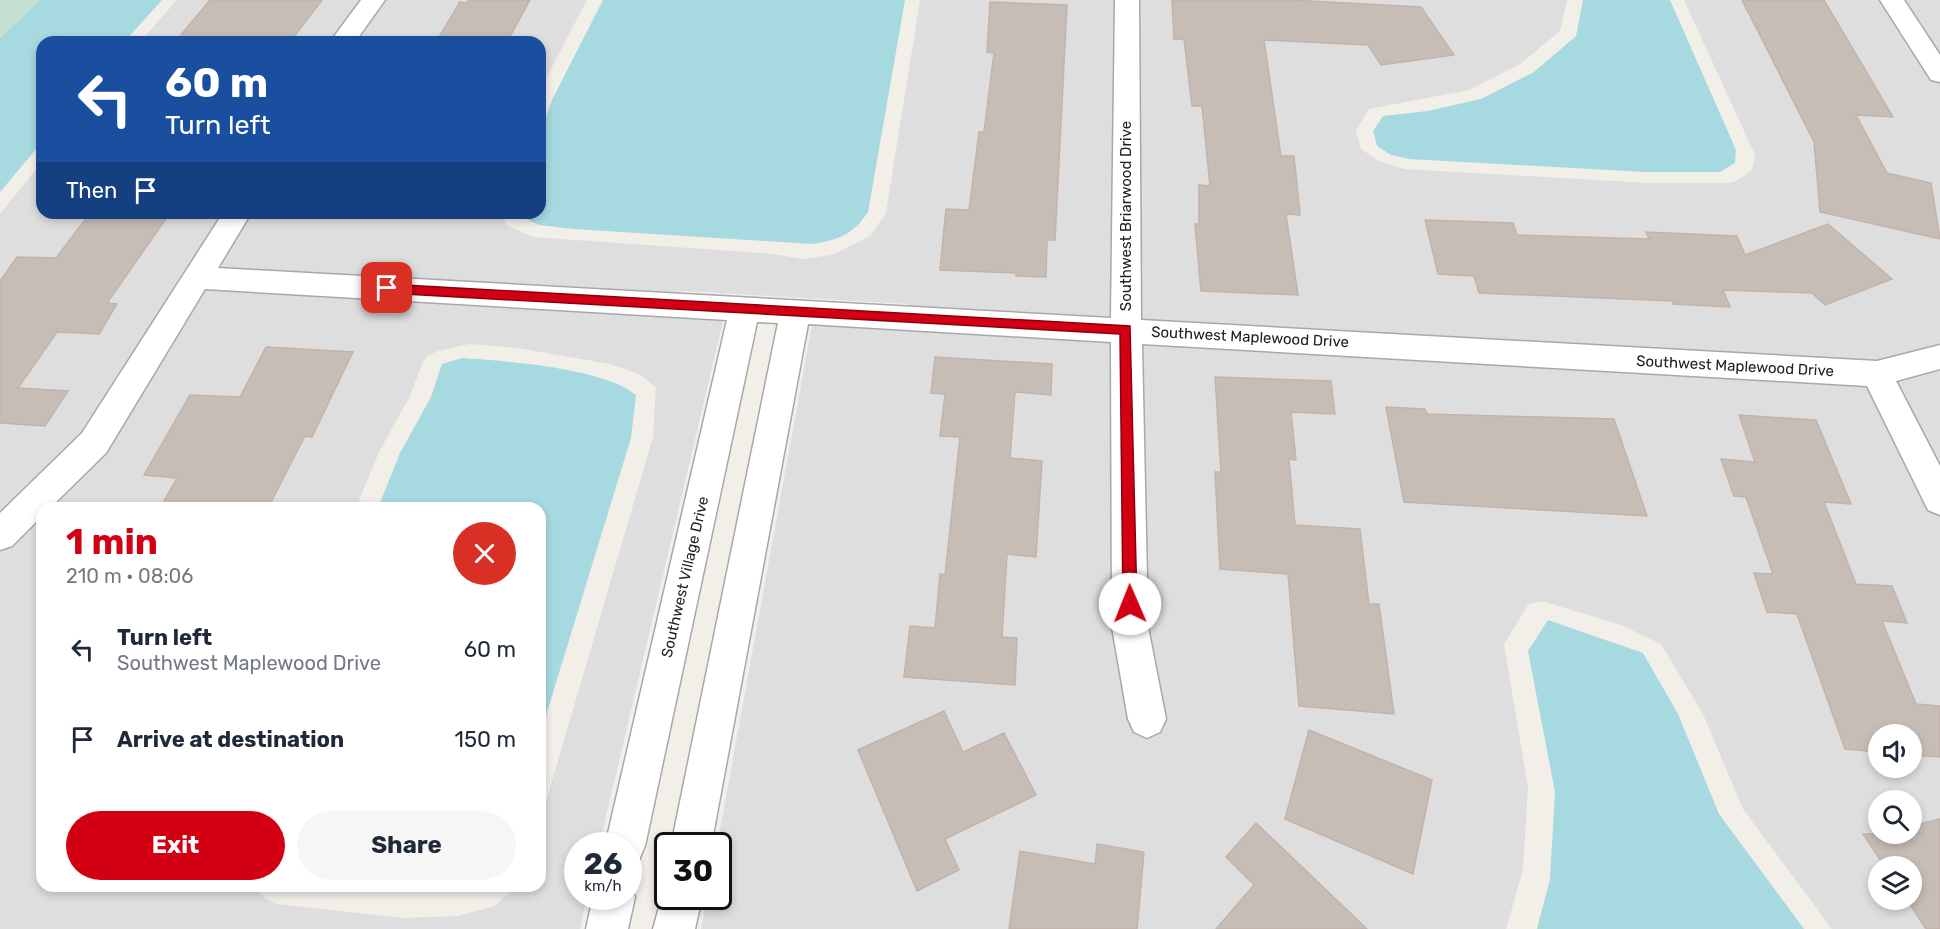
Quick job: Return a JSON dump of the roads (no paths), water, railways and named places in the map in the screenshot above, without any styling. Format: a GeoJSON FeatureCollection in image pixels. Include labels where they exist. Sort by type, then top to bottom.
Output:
{"type":"FeatureCollection","features":[{"type":"Feature","properties":{"kind":"street"},"geometry":{"type":"LineString","coordinates":[[346,36],[373,0]]}},
{"type":"Feature","properties":{"kind":"street","name":"Southwest Briarwood Drive"},"geometry":{"type":"LineString","coordinates":[[1127,0],[1126,329],[1130,627],[1147,719]]}},
{"type":"Feature","properties":{"kind":"street"},"geometry":{"type":"LineString","coordinates":[[1892,0],[1940,74]]}},
{"type":"Feature","properties":{"kind":"street"},"geometry":{"type":"LineString","coordinates":[[0,535],[94,443],[233,219]]}},
{"type":"Feature","properties":{"kind":"street","name":"Southwest Maplewood Drive"},"geometry":{"type":"LineString","coordinates":[[198,278],[795,310],[1877,374],[1940,357]]}},
{"type":"Feature","properties":{"kind":"street","name":"Southwest Village Drive"},"geometry":{"type":"LineString","coordinates":[[629,832],[745,308]]}},
{"type":"Feature","properties":{"kind":"street"},"geometry":{"type":"LineString","coordinates":[[694,832],[795,310]]}},
{"type":"Feature","properties":{"kind":"street"},"geometry":{"type":"LineString","coordinates":[[1877,374],[1940,500]]}},
{"type":"Feature","properties":{"kind":"street"},"geometry":{"type":"LineString","coordinates":[[607,929],[611,910]]}},
{"type":"Feature","properties":{"kind":"street"},"geometry":{"type":"LineString","coordinates":[[674,929],[678,910]]}},
{"type":"Feature","properties":{"kind":"water"},"geometry":{"type":"Polygon","coordinates":[[[40,0],[162,0],[129,36],[36,36],[36,149],[0,192],[0,38],[40,0]]]}},
{"type":"Feature","properties":{"kind":"water"},"geometry":{"type":"Polygon","coordinates":[[[603,0],[905,0],[868,212],[851,231],[830,241],[812,244],[574,229],[539,225],[526,219],[546,219],[546,117],[552,100],[603,0]]]}},
{"type":"Feature","properties":{"kind":"water"},"geometry":{"type":"Polygon","coordinates":[[[1583,0],[1670,0],[1736,150],[1735,163],[1720,172],[1645,172],[1409,159],[1391,155],[1377,146],[1373,131],[1383,116],[1428,111],[1481,99],[1534,72],[1576,36],[1583,0]]]}},
{"type":"Feature","properties":{"kind":"water"},"geometry":{"type":"Polygon","coordinates":[[[462,358],[554,367],[602,378],[636,395],[631,438],[546,715],[546,502],[380,502],[400,453],[431,397],[442,364],[462,358]]]}},
{"type":"Feature","properties":{"kind":"water"},"geometry":{"type":"Polygon","coordinates":[[[1548,620],[1643,653],[1678,714],[1719,814],[1804,929],[1537,929],[1550,879],[1555,792],[1528,651],[1548,620]]]}}]}
